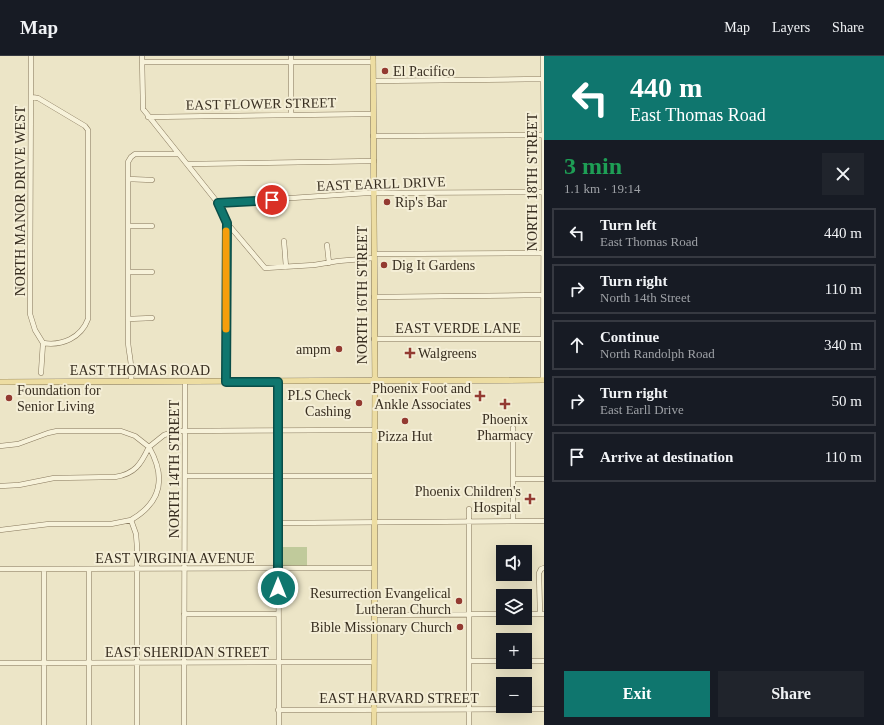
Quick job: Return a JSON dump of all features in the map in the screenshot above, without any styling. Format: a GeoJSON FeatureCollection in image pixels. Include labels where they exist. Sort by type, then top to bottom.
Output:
{"type":"FeatureCollection","features":[{"type":"Feature","properties":{"kind":"main road","name":"NORTH 16TH STREET"},"geometry":{"type":"LineString","coordinates":[[373,59],[375,382],[374,725]]}},
{"type":"Feature","properties":{"kind":"main road","name":"EAST THOMAS ROAD"},"geometry":{"type":"LineString","coordinates":[[0,382],[375,382],[543,380]]}},
{"type":"Feature","properties":{"kind":"street","name":"NORTH MANOR DRIVE WEST"},"geometry":{"type":"LineString","coordinates":[[31,56],[30,314],[35,330],[43,343]]}},
{"type":"Feature","properties":{"kind":"street"},"geometry":{"type":"LineString","coordinates":[[142,56],[142,107],[148,117],[188,164],[218,203],[227,223],[265,268],[329,263],[374,256],[543,253]]}},
{"type":"Feature","properties":{"kind":"street"},"geometry":{"type":"LineString","coordinates":[[291,56],[291,115]]}},
{"type":"Feature","properties":{"kind":"street","name":"NORTH 18TH STREET"},"geometry":{"type":"LineString","coordinates":[[543,56],[543,380]]}},
{"type":"Feature","properties":{"kind":"street"},"geometry":{"type":"LineString","coordinates":[[142,62],[291,62],[373,59]]}},
{"type":"Feature","properties":{"kind":"street"},"geometry":{"type":"LineString","coordinates":[[373,81],[543,79]]}},
{"type":"Feature","properties":{"kind":"street"},"geometry":{"type":"LineString","coordinates":[[31,97],[38,98],[85,126],[88,130],[88,319],[86,324],[74,338],[63,343],[43,343],[41,373]]}},
{"type":"Feature","properties":{"kind":"street","name":"EAST FLOWER STREET"},"geometry":{"type":"LineString","coordinates":[[148,117],[373,114]]}},
{"type":"Feature","properties":{"kind":"street"},"geometry":{"type":"LineString","coordinates":[[373,136],[544,135]]}},
{"type":"Feature","properties":{"kind":"street"},"geometry":{"type":"LineString","coordinates":[[165,154],[169,149],[169,142]]}},
{"type":"Feature","properties":{"kind":"street"},"geometry":{"type":"LineString","coordinates":[[132,382],[128,318],[129,159],[135,154],[179,154]]}},
{"type":"Feature","properties":{"kind":"street"},"geometry":{"type":"LineString","coordinates":[[188,164],[374,161]]}},
{"type":"Feature","properties":{"kind":"street"},"geometry":{"type":"LineString","coordinates":[[128,179],[152,180]]}},
{"type":"Feature","properties":{"kind":"street","name":"EAST EARLL DRIVE"},"geometry":{"type":"LineString","coordinates":[[218,203],[374,193],[544,192]]}},
{"type":"Feature","properties":{"kind":"street"},"geometry":{"type":"LineString","coordinates":[[226,382],[227,223]]}},
{"type":"Feature","properties":{"kind":"street"},"geometry":{"type":"LineString","coordinates":[[128,226],[152,226]]}},
{"type":"Feature","properties":{"kind":"street"},"geometry":{"type":"LineString","coordinates":[[284,241],[286,267]]}},
{"type":"Feature","properties":{"kind":"street"},"geometry":{"type":"LineString","coordinates":[[327,245],[329,263]]}},
{"type":"Feature","properties":{"kind":"street"},"geometry":{"type":"LineString","coordinates":[[128,272],[152,272]]}},
{"type":"Feature","properties":{"kind":"street"},"geometry":{"type":"LineString","coordinates":[[374,297],[542,295]]}},
{"type":"Feature","properties":{"kind":"street"},"geometry":{"type":"LineString","coordinates":[[128,318],[152,318]]}},
{"type":"Feature","properties":{"kind":"street","name":"EAST VERDE LANE"},"geometry":{"type":"LineString","coordinates":[[374,339],[542,339]]}},
{"type":"Feature","properties":{"kind":"street","name":"NORTH 14TH STREET"},"geometry":{"type":"LineString","coordinates":[[184,725],[185,381]]}},
{"type":"Feature","properties":{"kind":"street"},"geometry":{"type":"LineString","coordinates":[[278,382],[278,725]]}},
{"type":"Feature","properties":{"kind":"street"},"geometry":{"type":"LineString","coordinates":[[513,428],[513,521]]}},
{"type":"Feature","properties":{"kind":"street"},"geometry":{"type":"LineString","coordinates":[[0,486],[19,485],[54,478],[108,478],[124,476],[133,471],[139,465],[149,447],[157,439],[170,432],[185,430],[374,430]]}},
{"type":"Feature","properties":{"kind":"street"},"geometry":{"type":"LineString","coordinates":[[0,446],[18,444],[52,432],[125,432],[135,436],[149,447],[156,460],[160,480],[158,490],[147,509],[131,520],[111,524],[49,524],[0,530]]}},
{"type":"Feature","properties":{"kind":"street"},"geometry":{"type":"LineString","coordinates":[[185,476],[374,476]]}},
{"type":"Feature","properties":{"kind":"street"},"geometry":{"type":"LineString","coordinates":[[513,479],[544,478]]}},
{"type":"Feature","properties":{"kind":"street"},"geometry":{"type":"LineString","coordinates":[[469,509],[469,725]]}},
{"type":"Feature","properties":{"kind":"street"},"geometry":{"type":"LineString","coordinates":[[131,520],[137,540],[137,725]]}},
{"type":"Feature","properties":{"kind":"street"},"geometry":{"type":"LineString","coordinates":[[278,523],[544,521]]}},
{"type":"Feature","properties":{"kind":"street","name":"EAST VIRGINIA AVENUE"},"geometry":{"type":"LineString","coordinates":[[0,569],[137,570],[374,568]]}},
{"type":"Feature","properties":{"kind":"street"},"geometry":{"type":"LineString","coordinates":[[542,568],[539,573],[542,614]]}},
{"type":"Feature","properties":{"kind":"street"},"geometry":{"type":"LineString","coordinates":[[44,570],[44,725]]}},
{"type":"Feature","properties":{"kind":"street"},"geometry":{"type":"LineString","coordinates":[[89,725],[90,570]]}},
{"type":"Feature","properties":{"kind":"street"},"geometry":{"type":"LineString","coordinates":[[184,614],[278,614]]}},
{"type":"Feature","properties":{"kind":"street"},"geometry":{"type":"LineString","coordinates":[[374,615],[496,614]]}},
{"type":"Feature","properties":{"kind":"street"},"geometry":{"type":"LineString","coordinates":[[469,661],[496,661]]}},
{"type":"Feature","properties":{"kind":"street"},"geometry":{"type":"LineString","coordinates":[[532,661],[544,662]]}},
{"type":"Feature","properties":{"kind":"street","name":"EAST SHERIDAN STREET"},"geometry":{"type":"LineString","coordinates":[[0,663],[374,662]]}},
{"type":"Feature","properties":{"kind":"street","name":"EAST HARVARD STREET"},"geometry":{"type":"LineString","coordinates":[[278,710],[544,709]]}},
{"type":"Feature","properties":{"kind":"green space"},"geometry":{"type":"Polygon","coordinates":[[[280,547],[307,547],[307,566],[282,566],[280,547]]]}},
{"type":"Feature","properties":{"kind":"slow traffic"},"geometry":{"type":"LineString","coordinates":[[226,231],[226,329]]}},
{"type":"Feature","properties":{"kind":"place","name":"El Pacifico"},"geometry":{"type":"Point","coordinates":[385,71]}},
{"type":"Feature","properties":{"kind":"place","name":"Rip's Bar"},"geometry":{"type":"Point","coordinates":[387,202]}},
{"type":"Feature","properties":{"kind":"place","name":"Dig It Gardens"},"geometry":{"type":"Point","coordinates":[384,265]}},
{"type":"Feature","properties":{"kind":"place","name":"ampm"},"geometry":{"type":"Point","coordinates":[339,349]}},
{"type":"Feature","properties":{"kind":"place","name":"Walgreens"},"geometry":{"type":"Point","coordinates":[410,353]}},
{"type":"Feature","properties":{"kind":"place","name":"Phoenix Foot and Ankle Associates"},"geometry":{"type":"Point","coordinates":[480,396]}},
{"type":"Feature","properties":{"kind":"place","name":"Foundation for Senior Living"},"geometry":{"type":"Point","coordinates":[9,398]}},
{"type":"Feature","properties":{"kind":"place","name":"PLS Check Cashing"},"geometry":{"type":"Point","coordinates":[359,403]}},
{"type":"Feature","properties":{"kind":"place","name":"Phoenix Pharmacy"},"geometry":{"type":"Point","coordinates":[505,404]}},
{"type":"Feature","properties":{"kind":"place","name":"Pizza Hut"},"geometry":{"type":"Point","coordinates":[405,421]}},
{"type":"Feature","properties":{"kind":"place","name":"Phoenix Children's Hospital"},"geometry":{"type":"Point","coordinates":[530,499]}},
{"type":"Feature","properties":{"kind":"place","name":"Resurrection Evangelical Lutheran Church"},"geometry":{"type":"Point","coordinates":[459,601]}},
{"type":"Feature","properties":{"kind":"place","name":"Bible Missionary Church"},"geometry":{"type":"Point","coordinates":[460,627]}},
{"type":"Feature","properties":{"kind":"route"},"geometry":{"type":"LineString","coordinates":[[272,200],[218,203],[227,223],[226,382],[278,382],[278,588]]}}]}
